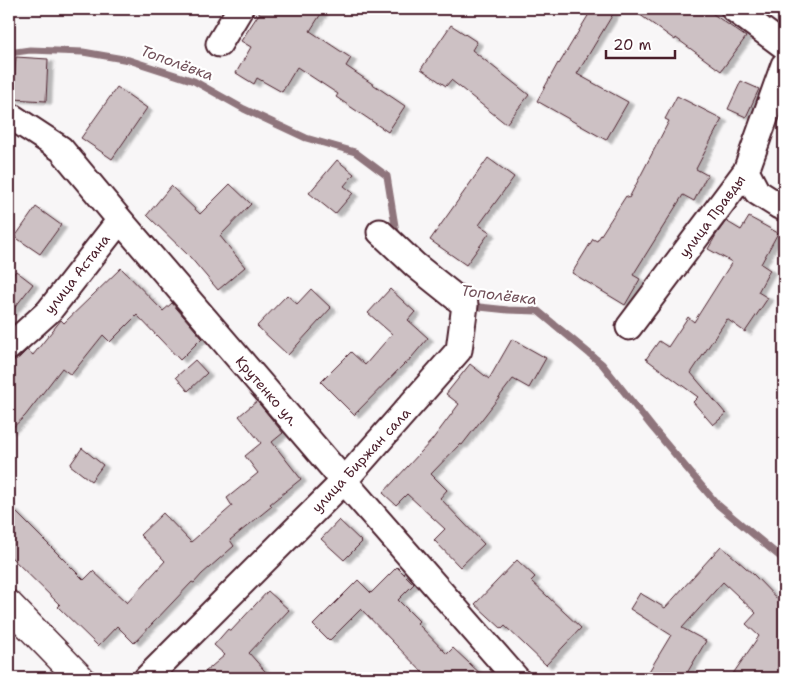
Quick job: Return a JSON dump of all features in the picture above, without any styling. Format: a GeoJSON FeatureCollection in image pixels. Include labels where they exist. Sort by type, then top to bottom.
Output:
{"type":"FeatureCollection","features":[{"type":"Feature","properties":{"kind":"street"},"geometry":{"type":"LineString","coordinates":[[219,44],[240,9]]}},
{"type":"Feature","properties":{"kind":"street"},"geometry":{"type":"LineString","coordinates":[[734,9],[784,46]]}},
{"type":"Feature","properties":{"kind":"street","name":"улица Правды"},"geometry":{"type":"LineString","coordinates":[[629,327],[746,171],[784,66]]}},
{"type":"Feature","properties":{"kind":"street","name":"Крутенко ул."},"geometry":{"type":"LineString","coordinates":[[9,115],[61,149],[344,481],[516,678]]}},
{"type":"Feature","properties":{"kind":"street"},"geometry":{"type":"LineString","coordinates":[[746,171],[757,192],[784,208]]}},
{"type":"Feature","properties":{"kind":"street","name":"улица Астана"},"geometry":{"type":"LineString","coordinates":[[9,347],[49,312],[120,220]]}},
{"type":"Feature","properties":{"kind":"street","name":"улица Биржан сала"},"geometry":{"type":"LineString","coordinates":[[147,678],[344,481],[459,350],[465,305],[415,265],[380,232]]}},
{"type":"Feature","properties":{"kind":"street"},"geometry":{"type":"LineString","coordinates":[[9,605],[80,678]]}},
{"type":"Feature","properties":{"kind":"building"},"geometry":{"type":"Polygon","coordinates":[[[262,9],[324,9],[310,31],[351,58],[346,66],[405,106],[388,132],[336,97],[338,94],[297,67],[282,92],[257,78],[254,84],[236,73],[251,47],[241,41],[262,9]]]}},
{"type":"Feature","properties":{"kind":"building"},"geometry":{"type":"Polygon","coordinates":[[[592,9],[616,9],[577,74],[628,102],[606,140],[537,101],[592,9]]]}},
{"type":"Feature","properties":{"kind":"building"},"geometry":{"type":"Polygon","coordinates":[[[632,9],[706,9],[746,37],[721,71],[632,9]]]}},
{"type":"Feature","properties":{"kind":"building"},"geometry":{"type":"Polygon","coordinates":[[[451,25],[477,42],[472,50],[529,95],[506,124],[451,80],[446,86],[421,69],[451,25]]]}},
{"type":"Feature","properties":{"kind":"building"},"geometry":{"type":"Polygon","coordinates":[[[16,57],[48,59],[46,101],[13,99],[16,57]]]}},
{"type":"Feature","properties":{"kind":"building"},"geometry":{"type":"Polygon","coordinates":[[[741,81],[759,89],[746,117],[728,109],[741,81]]]}},
{"type":"Feature","properties":{"kind":"building"},"geometry":{"type":"Polygon","coordinates":[[[117,87],[147,108],[112,159],[81,138],[117,87]]]}},
{"type":"Feature","properties":{"kind":"building"},"geometry":{"type":"Polygon","coordinates":[[[677,96],[722,119],[696,169],[707,175],[694,201],[683,195],[633,275],[640,279],[625,305],[572,273],[593,239],[597,241],[626,196],[629,198],[669,121],[665,119],[677,96]]]}},
{"type":"Feature","properties":{"kind":"building"},"geometry":{"type":"Polygon","coordinates":[[[488,158],[514,177],[479,225],[490,232],[466,265],[430,240],[488,158]]]}},
{"type":"Feature","properties":{"kind":"building"},"geometry":{"type":"Polygon","coordinates":[[[337,160],[354,174],[344,186],[353,193],[335,214],[309,193],[337,160]]]}},
{"type":"Feature","properties":{"kind":"building"},"geometry":{"type":"Polygon","coordinates":[[[230,184],[251,204],[220,236],[245,267],[218,290],[190,257],[147,215],[171,186],[200,214],[230,184]]]}},
{"type":"Feature","properties":{"kind":"building"},"geometry":{"type":"Polygon","coordinates":[[[36,207],[61,225],[40,254],[15,237],[36,207]]]}},
{"type":"Feature","properties":{"kind":"building"},"geometry":{"type":"Polygon","coordinates":[[[749,217],[778,233],[761,264],[770,270],[758,292],[768,298],[745,332],[727,319],[691,373],[726,414],[713,425],[693,402],[698,397],[646,359],[659,341],[668,347],[688,317],[694,322],[732,262],[708,249],[726,221],[741,230],[749,217]]]}},
{"type":"Feature","properties":{"kind":"building"},"geometry":{"type":"Polygon","coordinates":[[[121,268],[163,311],[172,303],[202,338],[180,360],[137,315],[110,342],[103,335],[71,375],[62,368],[25,416],[9,431],[9,365],[27,350],[33,355],[61,320],[64,323],[121,268]]]}},
{"type":"Feature","properties":{"kind":"building"},"geometry":{"type":"Polygon","coordinates":[[[16,271],[33,284],[9,315],[9,280],[16,271]]]}},
{"type":"Feature","properties":{"kind":"building"},"geometry":{"type":"Polygon","coordinates":[[[311,289],[331,308],[288,355],[257,326],[287,295],[297,304],[311,289]]]}},
{"type":"Feature","properties":{"kind":"building"},"geometry":{"type":"Polygon","coordinates":[[[390,289],[415,312],[408,320],[428,338],[406,364],[354,415],[321,382],[351,352],[365,365],[392,334],[368,313],[390,289]]]}},
{"type":"Feature","properties":{"kind":"building"},"geometry":{"type":"Polygon","coordinates":[[[512,339],[546,358],[529,388],[513,379],[462,445],[460,444],[431,474],[447,490],[440,498],[484,544],[460,567],[434,540],[445,529],[407,494],[396,505],[383,493],[432,440],[459,404],[446,394],[470,364],[489,379],[512,339]]]}},
{"type":"Feature","properties":{"kind":"building"},"geometry":{"type":"Polygon","coordinates":[[[195,360],[207,373],[188,391],[176,377],[195,360]]]}},
{"type":"Feature","properties":{"kind":"building"},"geometry":{"type":"Polygon","coordinates":[[[257,401],[283,433],[272,442],[301,479],[270,504],[272,506],[230,540],[234,546],[194,583],[192,582],[134,643],[117,626],[98,646],[58,607],[60,605],[9,555],[9,505],[84,580],[93,571],[127,603],[165,561],[140,535],[163,513],[191,542],[232,506],[227,498],[258,473],[245,456],[261,443],[239,416],[257,401]]]}},
{"type":"Feature","properties":{"kind":"building"},"geometry":{"type":"Polygon","coordinates":[[[82,448],[103,465],[91,481],[70,465],[82,448]]]}},
{"type":"Feature","properties":{"kind":"building"},"geometry":{"type":"Polygon","coordinates":[[[339,520],[362,542],[344,560],[321,539],[339,520]]]}},
{"type":"Feature","properties":{"kind":"building"},"geometry":{"type":"Polygon","coordinates":[[[721,546],[753,574],[784,606],[784,678],[730,678],[759,636],[746,624],[756,613],[723,582],[682,628],[706,641],[684,678],[645,678],[671,635],[630,609],[640,593],[665,608],[721,546]]]}},
{"type":"Feature","properties":{"kind":"building"},"geometry":{"type":"Polygon","coordinates":[[[517,560],[535,577],[531,581],[581,628],[546,665],[505,626],[502,629],[475,604],[517,560]]]}},
{"type":"Feature","properties":{"kind":"building"},"geometry":{"type":"Polygon","coordinates":[[[397,567],[414,584],[398,600],[447,654],[453,648],[485,678],[428,678],[361,609],[329,641],[313,625],[358,580],[371,593],[397,567]]]}},
{"type":"Feature","properties":{"kind":"building"},"geometry":{"type":"Polygon","coordinates":[[[268,591],[289,610],[249,653],[271,678],[198,678],[225,655],[214,645],[228,629],[231,631],[268,591]]]}},
{"type":"Feature","properties":{"kind":"waterway","name":"Тополёвка"},"geometry":{"type":"LineString","coordinates":[[9,53],[30,50],[83,52],[129,60],[194,81],[244,109],[306,138],[355,152],[387,176],[398,237]]}},
{"type":"Feature","properties":{"kind":"waterway","name":"Тополёвка"},"geometry":{"type":"LineString","coordinates":[[470,306],[538,311],[602,364],[717,504],[784,560]]}}]}
